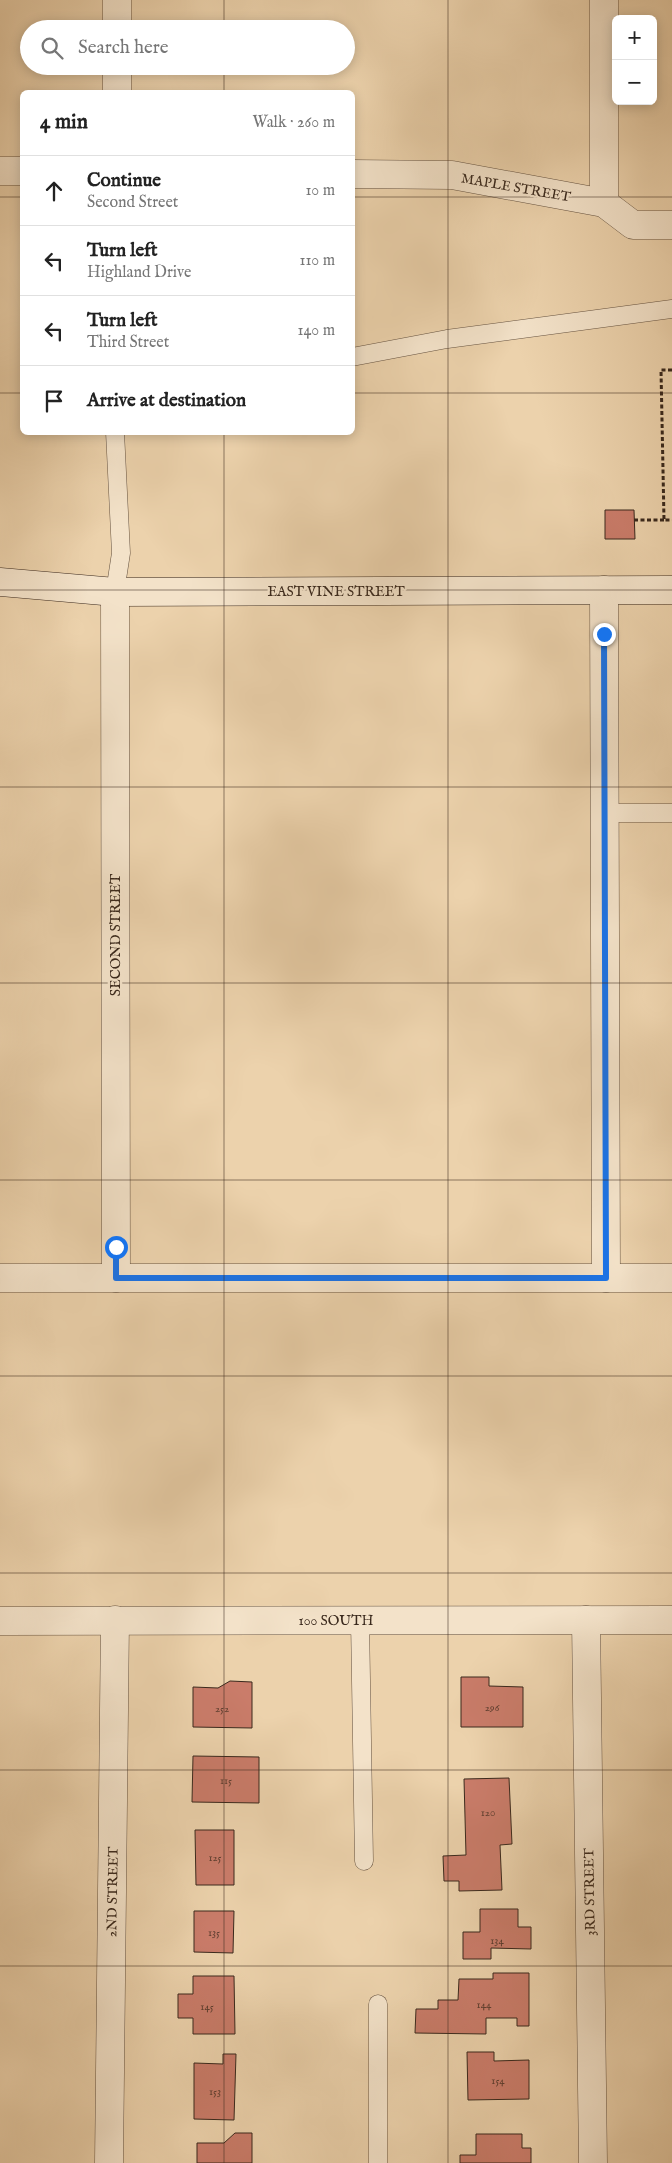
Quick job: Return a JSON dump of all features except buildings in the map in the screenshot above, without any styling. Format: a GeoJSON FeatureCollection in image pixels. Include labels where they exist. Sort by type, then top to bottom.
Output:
{"type":"FeatureCollection","features":[{"type":"Feature","properties":{"kind":"street"},"geometry":{"type":"LineString","coordinates":[[117,0],[117,20]]}},
{"type":"Feature","properties":{"kind":"street"},"geometry":{"type":"LineString","coordinates":[[604,0],[604,203]]}},
{"type":"Feature","properties":{"kind":"street"},"geometry":{"type":"LineString","coordinates":[[117,75],[117,90]]}},
{"type":"Feature","properties":{"kind":"street"},"geometry":{"type":"LineString","coordinates":[[0,171],[20,171]]}},
{"type":"Feature","properties":{"kind":"street","name":"MAPLE STREET"},"geometry":{"type":"LineString","coordinates":[[355,174],[452,175],[604,203],[633,225],[672,225]]}},
{"type":"Feature","properties":{"kind":"street","name":"EAST VINE STREET"},"geometry":{"type":"LineString","coordinates":[[0,582],[115,592],[672,590]]}},
{"type":"Feature","properties":{"kind":"street"},"geometry":{"type":"LineString","coordinates":[[604,590],[606,1278]]}},
{"type":"Feature","properties":{"kind":"street","name":"SECOND STREET"},"geometry":{"type":"LineString","coordinates":[[115,592],[116,1278]]}},
{"type":"Feature","properties":{"kind":"street"},"geometry":{"type":"LineString","coordinates":[[0,1278],[672,1278]]}},
{"type":"Feature","properties":{"kind":"street","name":"2ND STREET"},"geometry":{"type":"LineString","coordinates":[[109,2163],[115,1620]]}},
{"type":"Feature","properties":{"kind":"street","name":"3RD STREET"},"geometry":{"type":"LineString","coordinates":[[586,1620],[593,2163]]}},
{"type":"Feature","properties":{"kind":"street","name":"100 SOUTH"},"geometry":{"type":"LineString","coordinates":[[0,1621],[672,1620]]}},
{"type":"Feature","properties":{"kind":"lane"},"geometry":{"type":"LineString","coordinates":[[355,356],[447,340],[672,309]]}},
{"type":"Feature","properties":{"kind":"lane"},"geometry":{"type":"LineString","coordinates":[[115,435],[121,552],[115,592]]}},
{"type":"Feature","properties":{"kind":"lane"},"geometry":{"type":"LineString","coordinates":[[604,813],[672,812]]}},
{"type":"Feature","properties":{"kind":"lane"},"geometry":{"type":"LineString","coordinates":[[360,1620],[364,1861]]}},
{"type":"Feature","properties":{"kind":"lane"},"geometry":{"type":"LineString","coordinates":[[378,2004],[378,2163]]}},
{"type":"Feature","properties":{"kind":"path"},"geometry":{"type":"LineString","coordinates":[[664,520],[661,370],[672,370]]}},
{"type":"Feature","properties":{"kind":"path"},"geometry":{"type":"LineString","coordinates":[[634,520],[672,520]]}},
{"type":"Feature","properties":{"kind":"route"},"geometry":{"type":"LineString","coordinates":[[116,1247],[116,1278],[606,1278],[604,634]]}}]}
